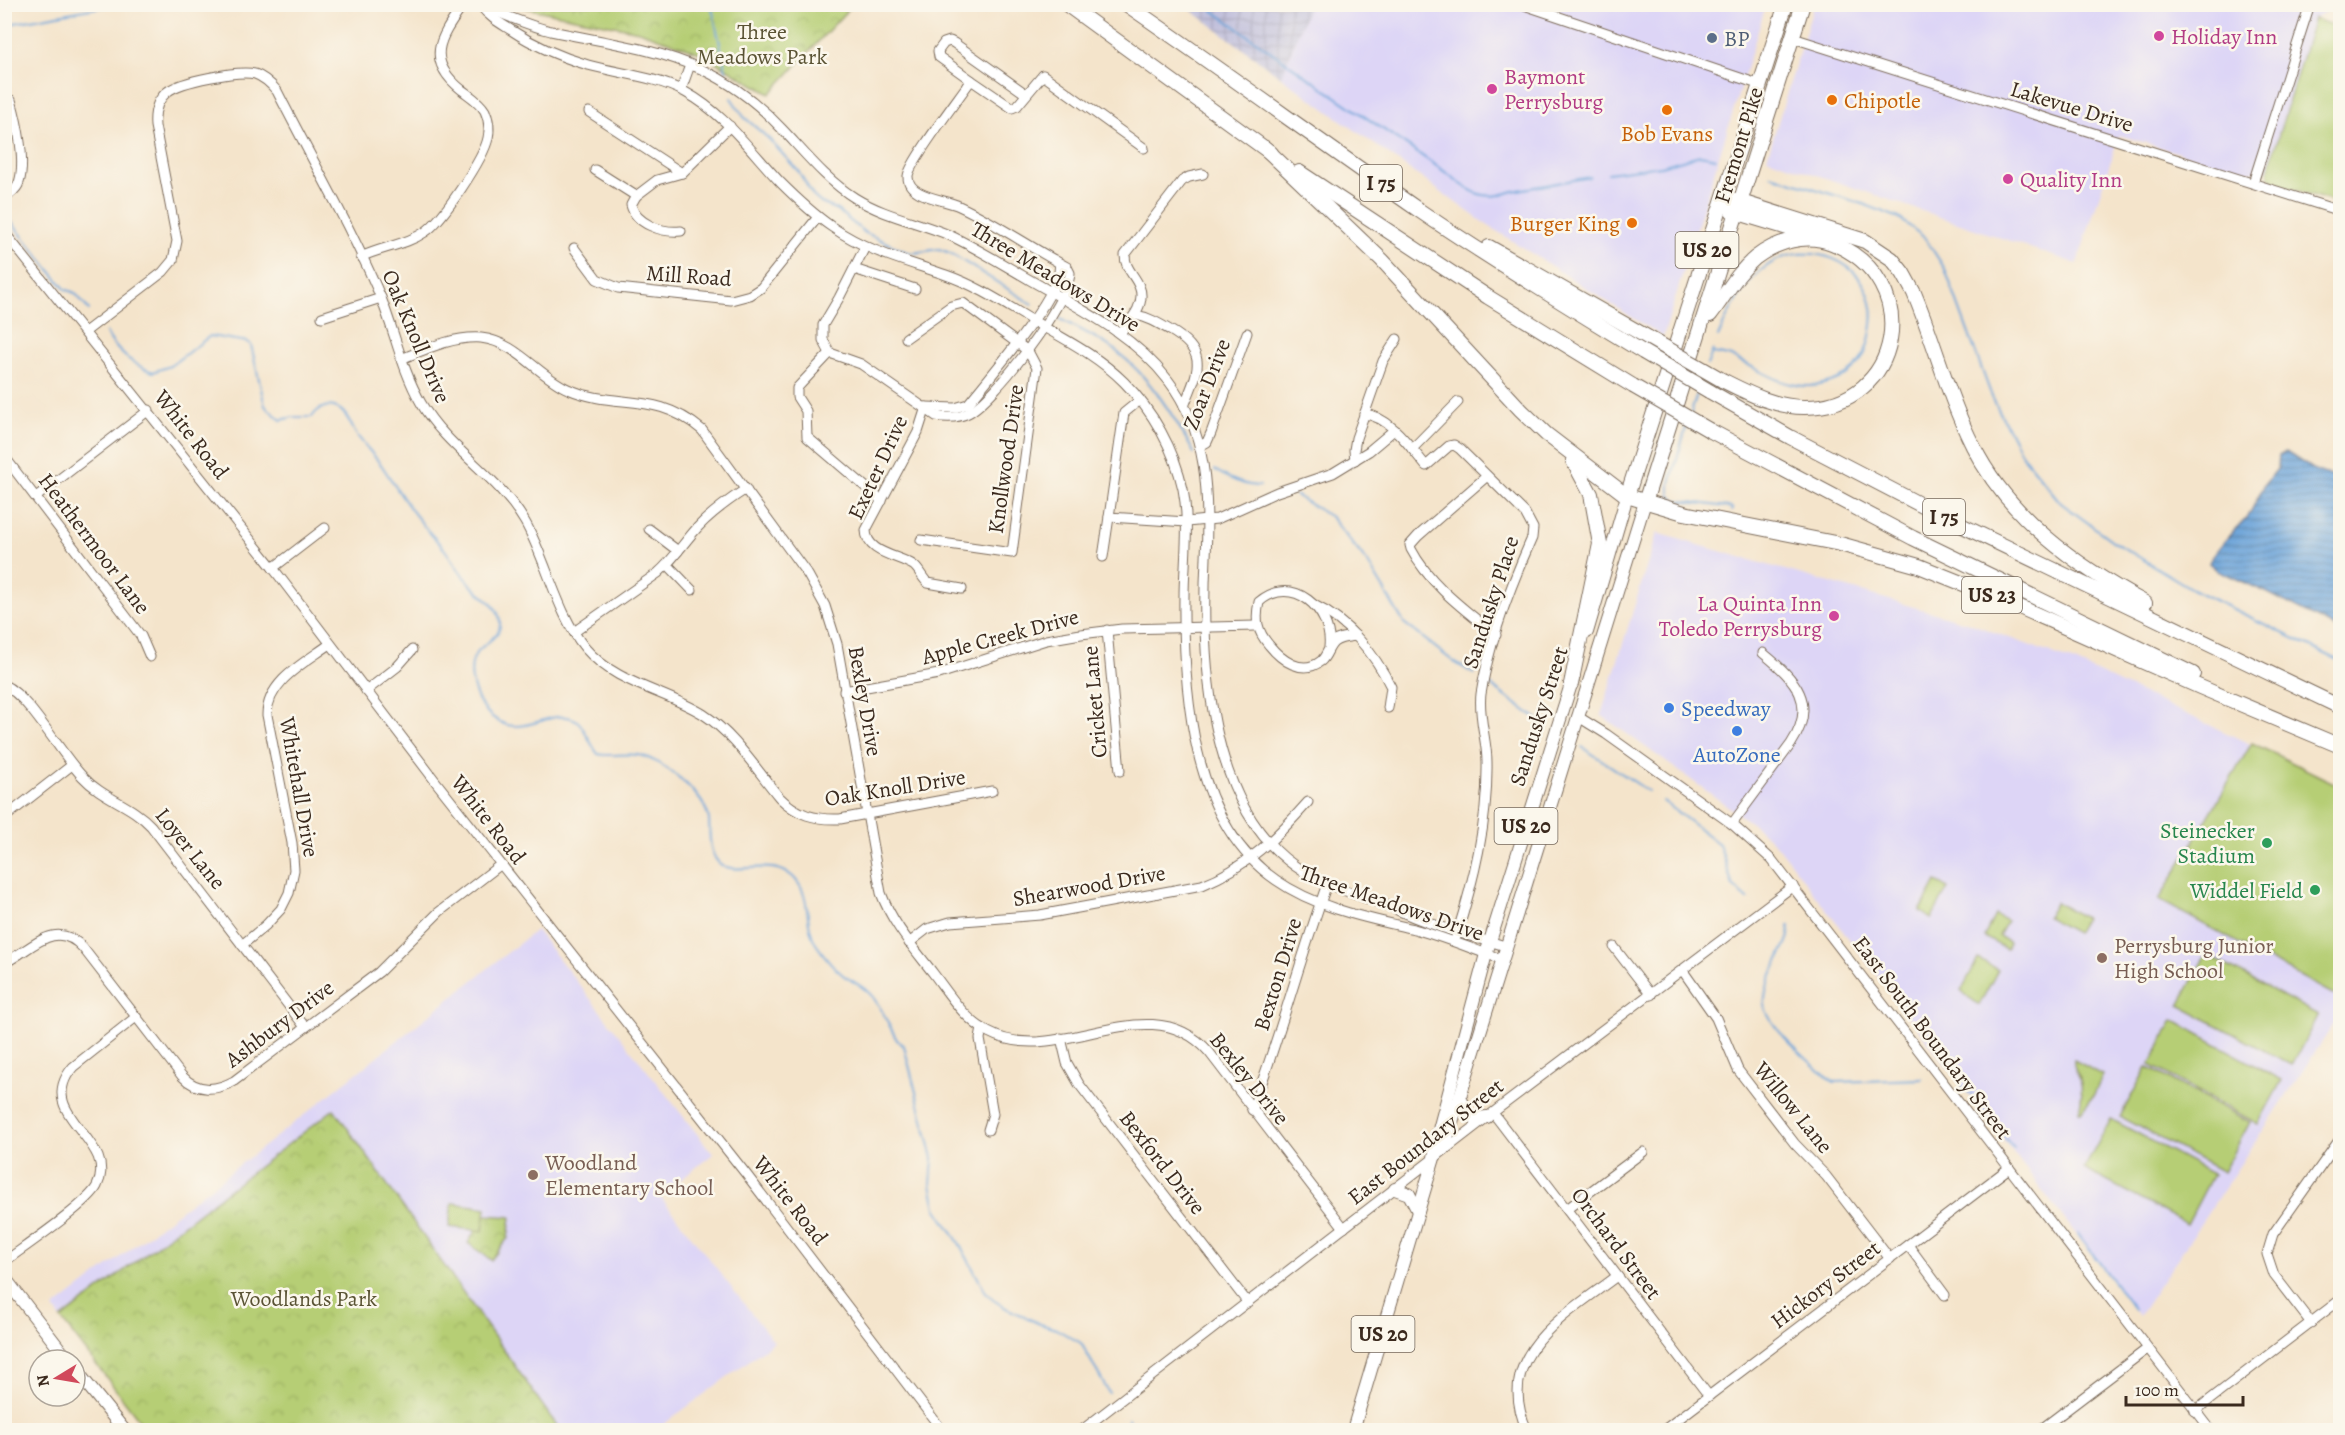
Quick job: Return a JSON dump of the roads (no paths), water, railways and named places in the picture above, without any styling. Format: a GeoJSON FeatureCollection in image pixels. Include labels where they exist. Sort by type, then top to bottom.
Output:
{"type":"FeatureCollection","features":[{"type":"Feature","properties":{"kind":"highway","name":"I 75"},"geometry":{"type":"LineString","coordinates":[[1066,4],[1265,148],[1488,297],[1633,386],[1709,430],[1913,538],[2340,746]]}},
{"type":"Feature","properties":{"kind":"highway","name":"I 75"},"geometry":{"type":"LineString","coordinates":[[1126,4],[1420,211],[1500,264],[1709,391],[1944,517],[2340,707]]}},
{"type":"Feature","properties":{"kind":"highway","name":"Fremont Pike"},"geometry":{"type":"LineString","coordinates":[[1627,496],[1786,4]]}},
{"type":"Feature","properties":{"kind":"highway","name":"Fremont Pike"},"geometry":{"type":"LineString","coordinates":[[1645,502],[1803,4]]}},
{"type":"Feature","properties":{"kind":"highway"},"geometry":{"type":"LineString","coordinates":[[1265,148],[1382,260],[1521,410],[1564,450],[1627,496]]}},
{"type":"Feature","properties":{"kind":"highway"},"geometry":{"type":"LineString","coordinates":[[1709,303],[1710,274],[1724,225],[1723,203],[1865,241],[1892,259],[1914,293],[1963,424],[1983,466],[1996,485],[2026,520],[2048,539],[2132,596],[2162,612],[2186,632]]}},
{"type":"Feature","properties":{"kind":"highway"},"geometry":{"type":"LineString","coordinates":[[1420,211],[1529,269],[1722,380],[1765,400],[1793,407],[1811,407],[1850,396],[1876,373],[1891,337],[1891,313],[1885,291],[1873,271],[1851,252],[1740,208]]}},
{"type":"Feature","properties":{"kind":"highway"},"geometry":{"type":"LineString","coordinates":[[1703,324],[1729,288],[1756,258],[1776,245],[1794,239],[1819,238]]}},
{"type":"Feature","properties":{"kind":"highway"},"geometry":{"type":"LineString","coordinates":[[1564,450],[1579,468],[1591,494],[1600,544],[1571,684]]}},
{"type":"Feature","properties":{"kind":"highway","name":"US 23"},"geometry":{"type":"LineString","coordinates":[[1627,496],[1684,513],[1840,544],[1919,566],[2007,601],[2340,746]]}},
{"type":"Feature","properties":{"kind":"main road","name":"Sandusky Street"},"geometry":{"type":"LineString","coordinates":[[1353,1431],[1434,1158],[1437,1137],[1486,954],[1603,582],[1627,496]]}},
{"type":"Feature","properties":{"kind":"main road","name":"Sandusky Street"},"geometry":{"type":"LineString","coordinates":[[1434,1158],[1447,1138],[1645,502]]}},
{"type":"Feature","properties":{"kind":"main road"},"geometry":{"type":"LineString","coordinates":[[1577,716],[1574,706],[1576,695],[1603,609],[1603,582]]}},
{"type":"Feature","properties":{"kind":"main road"},"geometry":{"type":"LineString","coordinates":[[1460,1095],[1467,1115],[1476,1118],[1490,1115]]}},
{"type":"Feature","properties":{"kind":"main road"},"geometry":{"type":"LineString","coordinates":[[1395,1189],[1409,1194],[1418,1211]]}},
{"type":"Feature","properties":{"kind":"main road"},"geometry":{"type":"LineString","coordinates":[[4,1276],[59,1348]]}},
{"type":"Feature","properties":{"kind":"main road"},"geometry":{"type":"LineString","coordinates":[[87,1384],[124,1431]]}},
{"type":"Feature","properties":{"kind":"street"},"geometry":{"type":"LineString","coordinates":[[361,257],[411,239],[430,229],[446,212],[487,143],[489,124],[486,113],[478,102],[445,75],[439,57],[442,38],[464,4]]}},
{"type":"Feature","properties":{"kind":"street"},"geometry":{"type":"LineString","coordinates":[[1521,4],[1761,85]]}},
{"type":"Feature","properties":{"kind":"street"},"geometry":{"type":"LineString","coordinates":[[2253,183],[2310,4]]}},
{"type":"Feature","properties":{"kind":"street","name":"Three Meadows Drive"},"geometry":{"type":"LineString","coordinates":[[479,5],[528,24],[660,53],[704,70],[760,107],[820,170],[855,198],[887,214],[954,237],[1120,333],[1158,368],[1184,406],[1200,447],[1205,469],[1207,520],[1204,628],[1209,685],[1221,742],[1240,797],[1259,831],[1297,868],[1327,884],[1457,932],[1505,946]]}},
{"type":"Feature","properties":{"kind":"street","name":"Three Meadows Drive"},"geometry":{"type":"LineString","coordinates":[[479,5],[491,17],[552,52],[591,66],[643,76],[681,90],[711,109],[730,126],[780,182],[818,217],[865,247],[968,284],[1094,357],[1119,377],[1140,400],[1163,435],[1182,486],[1187,522],[1184,628],[1191,709],[1207,782],[1222,821],[1232,837],[1250,858],[1289,889],[1320,903],[1366,918],[1413,929],[1501,959]]}},
{"type":"Feature","properties":{"kind":"street","name":"Lakevue Drive"},"geometry":{"type":"LineString","coordinates":[[1793,38],[2340,211]]}},
{"type":"Feature","properties":{"kind":"street"},"geometry":{"type":"LineString","coordinates":[[1026,94],[950,41],[944,43],[938,51],[939,57],[1012,108],[1017,106],[1043,75],[1144,148]]}},
{"type":"Feature","properties":{"kind":"street"},"geometry":{"type":"LineString","coordinates":[[681,90],[690,65]]}},
{"type":"Feature","properties":{"kind":"street","name":"Oak Knoll Drive"},"geometry":{"type":"LineString","coordinates":[[85,332],[162,272],[173,260],[177,248],[154,120],[156,108],[162,98],[170,89],[184,83],[244,73],[255,75],[270,83],[277,92],[361,257],[381,298],[413,389],[432,420],[458,450],[498,486],[518,512],[536,543],[574,632],[591,654],[614,673],[711,720],[779,797],[798,813],[828,820],[992,792]]}},
{"type":"Feature","properties":{"kind":"street"},"geometry":{"type":"LineString","coordinates":[[926,407],[955,408],[968,404],[1017,344],[1039,324],[1060,298],[1069,282],[1070,273],[1067,267],[959,206],[914,190],[910,184],[909,172],[971,80]]}},
{"type":"Feature","properties":{"kind":"street"},"geometry":{"type":"LineString","coordinates":[[4,198],[13,191],[20,178],[19,128],[11,100]]}},
{"type":"Feature","properties":{"kind":"street"},"geometry":{"type":"LineString","coordinates":[[589,112],[682,173]]}},
{"type":"Feature","properties":{"kind":"street"},"geometry":{"type":"LineString","coordinates":[[681,231],[657,230],[635,214],[631,205],[636,196],[657,180],[682,173],[730,126]]}},
{"type":"Feature","properties":{"kind":"street"},"geometry":{"type":"LineString","coordinates":[[595,170],[636,196]]}},
{"type":"Feature","properties":{"kind":"street"},"geometry":{"type":"LineString","coordinates":[[1120,333],[1138,310],[1140,287],[1125,263],[1125,255],[1182,181],[1203,174]]}},
{"type":"Feature","properties":{"kind":"street","name":"Mill Road"},"geometry":{"type":"LineString","coordinates":[[574,248],[597,279],[618,288],[732,300],[750,295],[761,288],[818,217]]}},
{"type":"Feature","properties":{"kind":"street","name":"White Road"},"geometry":{"type":"LineString","coordinates":[[4,232],[149,410],[273,568],[500,865],[746,1174],[942,1431]]}},
{"type":"Feature","properties":{"kind":"street"},"geometry":{"type":"LineString","coordinates":[[865,247],[823,325],[823,340],[830,353],[861,364],[936,416],[948,418],[966,414],[982,403],[1028,351],[1050,291],[1060,271],[1059,263]]}},
{"type":"Feature","properties":{"kind":"street"},"geometry":{"type":"LineString","coordinates":[[854,269],[915,289]]}},
{"type":"Feature","properties":{"kind":"street"},"geometry":{"type":"LineString","coordinates":[[322,316],[381,298]]}},
{"type":"Feature","properties":{"kind":"street"},"geometry":{"type":"LineString","coordinates":[[906,338],[951,306],[963,303],[1028,351]]}},
{"type":"Feature","properties":{"kind":"street"},"geometry":{"type":"LineString","coordinates":[[1135,315],[1147,317],[1193,347],[1197,359],[1197,373],[1184,406]]}},
{"type":"Feature","properties":{"kind":"street","name":"Zoar Drive"},"geometry":{"type":"LineString","coordinates":[[1200,447],[1205,444],[1210,434],[1247,333]]}},
{"type":"Feature","properties":{"kind":"street","name":"Bexley Drive"},"geometry":{"type":"LineString","coordinates":[[401,358],[464,339],[483,338],[512,349],[552,381],[568,388],[601,398],[659,405],[682,415],[702,430],[808,575],[822,598],[837,644],[881,893],[887,909],[909,943],[965,1014],[998,1037],[1020,1042],[1043,1042],[1144,1023],[1174,1029],[1196,1040],[1205,1047],[1344,1228]]}},
{"type":"Feature","properties":{"kind":"street"},"geometry":{"type":"LineString","coordinates":[[1355,460],[1354,445],[1364,414],[1383,361],[1397,339]]}},
{"type":"Feature","properties":{"kind":"street","name":"Knollwood Drive"},"geometry":{"type":"LineString","coordinates":[[921,540],[1012,553],[1037,368],[1028,351]]}},
{"type":"Feature","properties":{"kind":"street"},"geometry":{"type":"LineString","coordinates":[[830,353],[797,388],[797,397],[806,411],[807,437],[882,501]]}},
{"type":"Feature","properties":{"kind":"street"},"geometry":{"type":"LineString","coordinates":[[1103,557],[1124,412],[1140,400]]}},
{"type":"Feature","properties":{"kind":"street"},"geometry":{"type":"LineString","coordinates":[[1364,414],[1379,418],[1412,449],[1458,402]]}},
{"type":"Feature","properties":{"kind":"street","name":"Exeter Drive"},"geometry":{"type":"LineString","coordinates":[[926,407],[918,432],[867,530],[869,542],[876,548],[915,566],[928,583],[962,589]]}},
{"type":"Feature","properties":{"kind":"street"},"geometry":{"type":"LineString","coordinates":[[36,497],[149,410]]}},
{"type":"Feature","properties":{"kind":"street"},"geometry":{"type":"LineString","coordinates":[[1109,517],[1187,522],[1223,517],[1277,492],[1332,473],[1383,441],[1394,430]]}},
{"type":"Feature","properties":{"kind":"street","name":"Sandusky Place"},"geometry":{"type":"LineString","coordinates":[[1412,449],[1426,466],[1449,447],[1454,446],[1525,513],[1533,528],[1532,538],[1509,593],[1496,634],[1480,697],[1487,762],[1479,852],[1454,942]]}},
{"type":"Feature","properties":{"kind":"street","name":"Heathermoor Lane"},"geometry":{"type":"LineString","coordinates":[[4,456],[141,636],[150,657]]}},
{"type":"Feature","properties":{"kind":"street"},"geometry":{"type":"LineString","coordinates":[[1487,476],[1410,545],[1416,559],[1439,585],[1496,634]]}},
{"type":"Feature","properties":{"kind":"street"},"geometry":{"type":"LineString","coordinates":[[574,632],[668,565],[678,550],[714,512],[746,489]]}},
{"type":"Feature","properties":{"kind":"street"},"geometry":{"type":"LineString","coordinates":[[273,568],[325,528]]}},
{"type":"Feature","properties":{"kind":"street"},"geometry":{"type":"LineString","coordinates":[[649,529],[678,550]]}},
{"type":"Feature","properties":{"kind":"street"},"geometry":{"type":"LineString","coordinates":[[668,565],[692,590]]}},
{"type":"Feature","properties":{"kind":"street"},"geometry":{"type":"LineString","coordinates":[[1314,605],[1330,640],[1329,647],[1321,661],[1309,667],[1300,667],[1286,662],[1275,653],[1256,626],[1259,602],[1280,590],[1298,594],[1334,616],[1356,636],[1372,656],[1391,687],[1388,708]]}},
{"type":"Feature","properties":{"kind":"street","name":"Apple Creek Drive"},"geometry":{"type":"LineString","coordinates":[[844,691],[939,674],[1046,640],[1107,630],[1256,626]]}},
{"type":"Feature","properties":{"kind":"street","name":"Cricket Lane"},"geometry":{"type":"LineString","coordinates":[[1107,630],[1120,771]]}},
{"type":"Feature","properties":{"kind":"street"},"geometry":{"type":"LineString","coordinates":[[1329,647],[1342,637],[1356,636]]}},
{"type":"Feature","properties":{"kind":"street","name":"Whitehall Drive"},"geometry":{"type":"LineString","coordinates":[[242,945],[266,925],[280,909],[289,893],[294,870],[292,843],[267,715],[268,702],[278,685],[330,644]]}},
{"type":"Feature","properties":{"kind":"street"},"geometry":{"type":"LineString","coordinates":[[366,691],[397,667],[412,650]]}},
{"type":"Feature","properties":{"kind":"street"},"geometry":{"type":"LineString","coordinates":[[1732,824],[1791,744],[1804,716],[1803,700],[1795,684],[1779,666],[1763,654]]}},
{"type":"Feature","properties":{"kind":"street","name":"Loyer Lane"},"geometry":{"type":"LineString","coordinates":[[4,685],[20,696],[86,780],[133,809],[147,821],[305,1028]]}},
{"type":"Feature","properties":{"kind":"street","name":"East South Boundary Street"},"geometry":{"type":"LineString","coordinates":[[1577,716],[1606,734],[1732,824],[1760,847],[1793,886],[2211,1431]]}},
{"type":"Feature","properties":{"kind":"street"},"geometry":{"type":"LineString","coordinates":[[4,818],[72,765]]}},
{"type":"Feature","properties":{"kind":"street","name":"Shearwood Drive"},"geometry":{"type":"LineString","coordinates":[[909,943],[927,929],[950,922],[1028,917],[1189,888],[1219,878],[1269,843],[1308,802]]}},
{"type":"Feature","properties":{"kind":"street","name":"Ashbury Drive"},"geometry":{"type":"LineString","coordinates":[[4,963],[46,937],[69,938],[83,948],[186,1081],[197,1087],[221,1088],[234,1081],[379,972],[439,912],[500,865]]}},
{"type":"Feature","properties":{"kind":"street","name":"Bexton Drive"},"geometry":{"type":"LineString","coordinates":[[1252,1110],[1282,1027],[1327,884]]}},
{"type":"Feature","properties":{"kind":"street","name":"East Boundary Street"},"geometry":{"type":"LineString","coordinates":[[1082,1431],[1490,1115],[1793,886]]}},
{"type":"Feature","properties":{"kind":"street"},"geometry":{"type":"LineString","coordinates":[[1614,947],[1651,995]]}},
{"type":"Feature","properties":{"kind":"street","name":"Willow Lane"},"geometry":{"type":"LineString","coordinates":[[1683,971],[1716,1018],[1738,1070],[1795,1144],[1826,1176],[1890,1259]]}},
{"type":"Feature","properties":{"kind":"street"},"geometry":{"type":"LineString","coordinates":[[4,1262],[84,1200],[96,1187],[101,1173],[99,1160],[95,1150],[66,1110],[62,1099],[62,1087],[73,1067],[136,1017]]}},
{"type":"Feature","properties":{"kind":"street"},"geometry":{"type":"LineString","coordinates":[[982,1028],[980,1039],[993,1114],[988,1130]]}},
{"type":"Feature","properties":{"kind":"street","name":"Bexford Drive"},"geometry":{"type":"LineString","coordinates":[[1061,1038],[1067,1063],[1079,1084],[1248,1303]]}},
{"type":"Feature","properties":{"kind":"street","name":"Orchard Street"},"geometry":{"type":"LineString","coordinates":[[1490,1115],[1567,1209],[1709,1396]]}},
{"type":"Feature","properties":{"kind":"street"},"geometry":{"type":"LineString","coordinates":[[2311,1323],[2274,1275],[2267,1254],[2273,1234],[2340,1138]]}},
{"type":"Feature","properties":{"kind":"street"},"geometry":{"type":"LineString","coordinates":[[1567,1209],[1643,1152]]}},
{"type":"Feature","properties":{"kind":"street","name":"Hickory Street"},"geometry":{"type":"LineString","coordinates":[[1664,1431],[2009,1168]]}},
{"type":"Feature","properties":{"kind":"street"},"geometry":{"type":"LineString","coordinates":[[1908,1245],[1945,1295]]}},
{"type":"Feature","properties":{"kind":"street"},"geometry":{"type":"LineString","coordinates":[[1527,1431],[1521,1413],[1519,1393],[1522,1369],[1530,1351],[1542,1334],[1617,1276]]}},
{"type":"Feature","properties":{"kind":"street"},"geometry":{"type":"LineString","coordinates":[[2195,1411],[2340,1300]]}},
{"type":"Feature","properties":{"kind":"street"},"geometry":{"type":"LineString","coordinates":[[2040,1431],[2147,1349]]}},
{"type":"Feature","properties":{"kind":"water"},"geometry":{"type":"Polygon","coordinates":[[[2286,452],[2312,469],[2333,477],[2340,488],[2340,630],[2217,570],[2209,563],[2226,539],[2247,519],[2265,484],[2278,468],[2279,456],[2286,452]]]}},
{"type":"Feature","properties":{"kind":"waterway"},"geometry":{"type":"LineString","coordinates":[[4,25],[117,4]]}},
{"type":"Feature","properties":{"kind":"waterway"},"geometry":{"type":"LineString","coordinates":[[704,4],[712,8],[726,71]]}},
{"type":"Feature","properties":{"kind":"waterway"},"geometry":{"type":"LineString","coordinates":[[1204,4],[1472,191],[1494,196],[1590,177]]}},
{"type":"Feature","properties":{"kind":"waterway"},"geometry":{"type":"LineString","coordinates":[[731,98],[744,117],[768,138],[799,172],[813,196],[821,203],[837,210],[864,232],[906,252],[939,249],[950,253],[1032,304]]}},
{"type":"Feature","properties":{"kind":"waterway"},"geometry":{"type":"LineString","coordinates":[[1608,173],[1661,166],[1700,155],[1716,158]]}},
{"type":"Feature","properties":{"kind":"waterway"},"geometry":{"type":"LineString","coordinates":[[1771,175],[1863,204],[1899,218],[1925,238],[1945,269],[1992,397],[2022,455],[2061,503],[2114,542],[2192,589],[2340,661]]}},
{"type":"Feature","properties":{"kind":"waterway"},"geometry":{"type":"LineString","coordinates":[[4,213],[65,289],[75,293],[89,310]]}},
{"type":"Feature","properties":{"kind":"waterway"},"geometry":{"type":"LineString","coordinates":[[1712,353],[1734,358],[1789,384],[1820,385],[1847,374],[1860,362],[1868,344],[1872,326],[1872,308],[1867,291],[1847,266],[1817,254],[1785,257],[1770,264],[1752,278],[1732,307],[1718,337]]}},
{"type":"Feature","properties":{"kind":"waterway"},"geometry":{"type":"LineString","coordinates":[[1060,319],[1109,346],[1128,361],[1169,411],[1194,453]]}},
{"type":"Feature","properties":{"kind":"waterway"},"geometry":{"type":"LineString","coordinates":[[106,332],[125,356],[153,372],[170,366],[210,336],[248,342],[251,345],[265,406],[281,420],[293,417],[312,417],[317,411],[327,407],[335,407],[342,411],[405,502],[468,582],[497,611],[500,628],[494,637],[477,652],[473,659],[471,674],[478,699],[486,711],[498,721],[510,725],[521,726],[555,717],[576,720],[598,754],[638,755],[659,763],[681,780],[700,800],[709,820],[711,848],[719,863],[734,868],[774,868],[793,877],[799,884],[806,901],[812,936],[816,944],[840,972],[871,995],[897,1040],[904,1046],[933,1158],[931,1184],[936,1208],[959,1243],[985,1291],[1006,1308],[1056,1329],[1081,1343],[1109,1393]]}},
{"type":"Feature","properties":{"kind":"waterway"},"geometry":{"type":"LineString","coordinates":[[1707,365],[1713,350]]}},
{"type":"Feature","properties":{"kind":"waterway"},"geometry":{"type":"LineString","coordinates":[[1691,413],[1698,390]]}},
{"type":"Feature","properties":{"kind":"waterway"},"geometry":{"type":"LineString","coordinates":[[1687,424],[1670,483],[1670,495],[1675,500],[1727,507],[1732,508],[1732,511]]}},
{"type":"Feature","properties":{"kind":"waterway"},"geometry":{"type":"LineString","coordinates":[[1215,470],[1236,481],[1260,486]]}},
{"type":"Feature","properties":{"kind":"waterway"},"geometry":{"type":"LineString","coordinates":[[1295,495],[1331,517],[1368,563],[1404,623],[1454,662],[1474,674]]}},
{"type":"Feature","properties":{"kind":"waterway"},"geometry":{"type":"LineString","coordinates":[[1490,685],[1537,719]]}},
{"type":"Feature","properties":{"kind":"waterway"},"geometry":{"type":"LineString","coordinates":[[1582,747],[1648,791]]}},
{"type":"Feature","properties":{"kind":"waterway"},"geometry":{"type":"LineString","coordinates":[[1663,801],[1719,844],[1733,886],[1748,899]]}},
{"type":"Feature","properties":{"kind":"waterway"},"geometry":{"type":"LineString","coordinates":[[1789,926],[1789,938],[1770,980],[1765,999],[1768,1014],[1781,1034],[1827,1078],[1835,1082],[1922,1079]]}},
{"type":"Feature","properties":{"kind":"waterway"},"geometry":{"type":"LineString","coordinates":[[1961,1086],[1971,1094],[2013,1148]]}},
{"type":"Feature","properties":{"kind":"waterway"},"geometry":{"type":"LineString","coordinates":[[2078,1234],[2134,1309]]}},
{"type":"Feature","properties":{"kind":"waterway"},"geometry":{"type":"LineString","coordinates":[[1128,1419],[1138,1430]]}},
{"type":"Feature","properties":{"kind":"place","name":"Holiday Inn"},"geometry":{"type":"Point","coordinates":[2159,36]}},
{"type":"Feature","properties":{"kind":"place","name":"BP"},"geometry":{"type":"Point","coordinates":[1712,38]}},
{"type":"Feature","properties":{"kind":"place","name":"Baymont Perrysburg"},"geometry":{"type":"Point","coordinates":[1492,89]}},
{"type":"Feature","properties":{"kind":"place","name":"Chipotle"},"geometry":{"type":"Point","coordinates":[1832,100]}},
{"type":"Feature","properties":{"kind":"place","name":"Bob Evans"},"geometry":{"type":"Point","coordinates":[1667,110]}},
{"type":"Feature","properties":{"kind":"place","name":"Quality Inn"},"geometry":{"type":"Point","coordinates":[2008,179]}},
{"type":"Feature","properties":{"kind":"place","name":"Burger King"},"geometry":{"type":"Point","coordinates":[1632,223]}},
{"type":"Feature","properties":{"kind":"place","name":"La Quinta Inn Toledo Perrysburg"},"geometry":{"type":"Point","coordinates":[1834,616]}},
{"type":"Feature","properties":{"kind":"place","name":"Speedway"},"geometry":{"type":"Point","coordinates":[1669,708]}},
{"type":"Feature","properties":{"kind":"place","name":"AutoZone"},"geometry":{"type":"Point","coordinates":[1737,731]}},
{"type":"Feature","properties":{"kind":"place","name":"Steinecker Stadium"},"geometry":{"type":"Point","coordinates":[2267,843]}},
{"type":"Feature","properties":{"kind":"place","name":"Widdel Field"},"geometry":{"type":"Point","coordinates":[2315,890]}},
{"type":"Feature","properties":{"kind":"place","name":"Perrysburg Junior High School"},"geometry":{"type":"Point","coordinates":[2102,958]}},
{"type":"Feature","properties":{"kind":"place","name":"Woodland Elementary School"},"geometry":{"type":"Point","coordinates":[533,1175]}},
{"type":"Feature","properties":{"kind":"park label","name":"Three Meadows Park"},"geometry":{"type":"Point","coordinates":[762,44]}},
{"type":"Feature","properties":{"kind":"park label","name":"Woodlands Park"},"geometry":{"type":"Point","coordinates":[304,1298]}}]}
